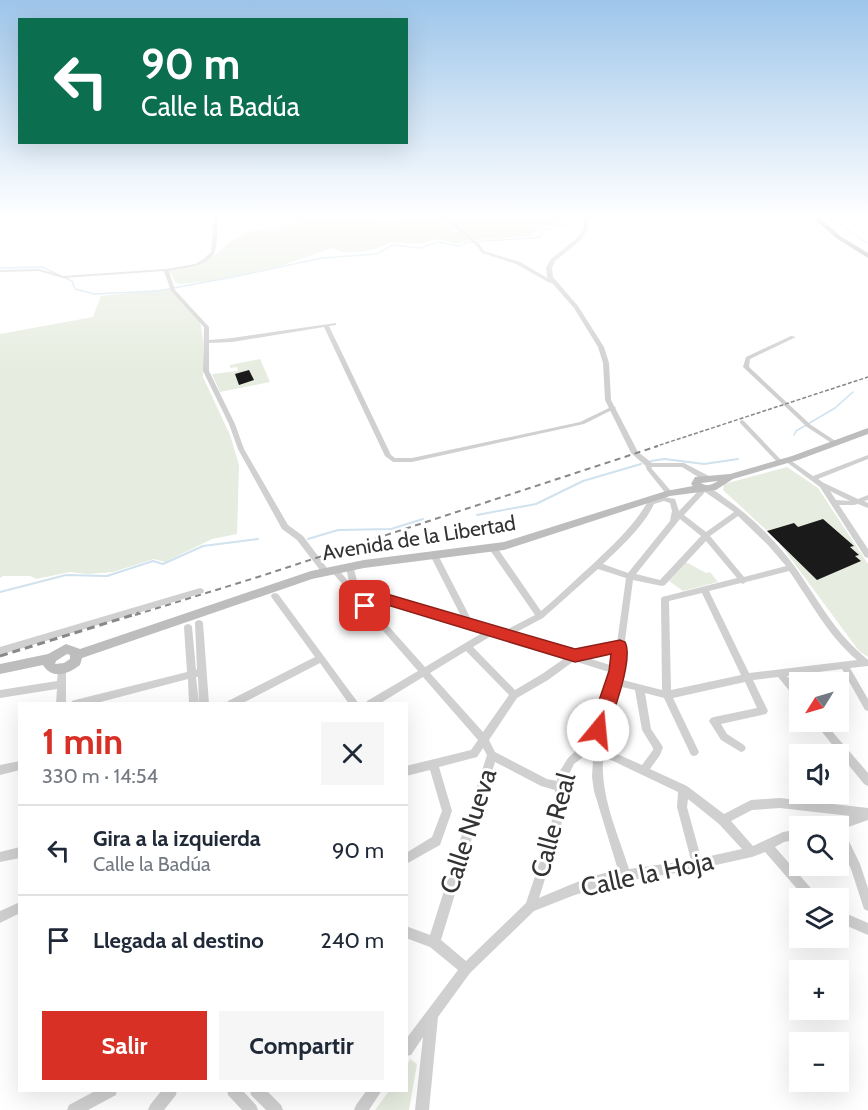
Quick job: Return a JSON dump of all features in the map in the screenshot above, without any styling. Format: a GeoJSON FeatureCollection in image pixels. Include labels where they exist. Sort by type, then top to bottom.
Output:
{"type":"FeatureCollection","features":[{"type":"Feature","properties":{"kind":"main road","name":"Avenida de la Libertad"},"geometry":{"type":"LineString","coordinates":[[77,655],[330,571],[434,555],[493,549],[535,538],[655,500],[671,492],[784,462],[868,431]]}},
{"type":"Feature","properties":{"kind":"main road"},"geometry":{"type":"LineString","coordinates":[[0,669],[51,658],[66,649],[74,650],[77,655],[74,664],[62,670],[50,667],[51,658]]}},
{"type":"Feature","properties":{"kind":"street"},"geometry":{"type":"LineString","coordinates":[[0,271],[39,270],[66,277],[179,268]]}},
{"type":"Feature","properties":{"kind":"street"},"geometry":{"type":"LineString","coordinates":[[527,268],[552,282],[576,307],[602,347],[606,363],[608,400],[635,453],[648,464],[649,469],[671,492]]}},
{"type":"Feature","properties":{"kind":"street"},"geometry":{"type":"LineString","coordinates":[[550,268],[549,272],[552,282]]}},
{"type":"Feature","properties":{"kind":"street"},"geometry":{"type":"LineString","coordinates":[[166,270],[172,288],[207,327],[206,371],[232,423],[241,449],[285,527],[300,538],[330,571],[351,589],[484,740],[474,754],[408,770]]}},
{"type":"Feature","properties":{"kind":"street"},"geometry":{"type":"LineString","coordinates":[[207,342],[334,324]]}},
{"type":"Feature","properties":{"kind":"street"},"geometry":{"type":"LineString","coordinates":[[326,325],[388,456],[393,460],[412,460],[582,423],[613,408]]}},
{"type":"Feature","properties":{"kind":"street"},"geometry":{"type":"LineString","coordinates":[[793,337],[748,358],[746,368],[808,424],[835,443]]}},
{"type":"Feature","properties":{"kind":"street"},"geometry":{"type":"LineString","coordinates":[[742,422],[784,462],[822,485],[865,501]]}},
{"type":"Feature","properties":{"kind":"street"},"geometry":{"type":"LineString","coordinates":[[813,478],[868,457]]}},
{"type":"Feature","properties":{"kind":"street"},"geometry":{"type":"LineString","coordinates":[[648,464],[689,467],[738,512],[791,568],[848,648],[866,664]]}},
{"type":"Feature","properties":{"kind":"street"},"geometry":{"type":"LineString","coordinates":[[813,478],[827,482],[865,501]]}},
{"type":"Feature","properties":{"kind":"street"},"geometry":{"type":"LineString","coordinates":[[598,736],[617,671],[630,576],[706,483]]}},
{"type":"Feature","properties":{"kind":"street"},"geometry":{"type":"LineString","coordinates":[[822,485],[868,555]]}},
{"type":"Feature","properties":{"kind":"street"},"geometry":{"type":"LineString","coordinates":[[504,635],[540,616],[596,565],[655,500],[673,501],[675,512],[673,522]]}},
{"type":"Feature","properties":{"kind":"street"},"geometry":{"type":"LineString","coordinates":[[833,502],[865,501]]}},
{"type":"Feature","properties":{"kind":"street"},"geometry":{"type":"LineString","coordinates":[[596,565],[662,583],[706,536],[738,512]]}},
{"type":"Feature","properties":{"kind":"street"},"geometry":{"type":"LineString","coordinates":[[680,516],[706,536],[743,581]]}},
{"type":"Feature","properties":{"kind":"street"},"geometry":{"type":"LineString","coordinates":[[493,549],[540,616]]}},
{"type":"Feature","properties":{"kind":"street"},"geometry":{"type":"LineString","coordinates":[[434,555],[468,624]]}},
{"type":"Feature","properties":{"kind":"street"},"geometry":{"type":"LineString","coordinates":[[350,567],[353,582],[364,593]]}},
{"type":"Feature","properties":{"kind":"street"},"geometry":{"type":"LineString","coordinates":[[694,752],[668,694],[665,598],[791,568]]}},
{"type":"Feature","properties":{"kind":"street"},"geometry":{"type":"LineString","coordinates":[[351,589],[575,656],[617,671]]}},
{"type":"Feature","properties":{"kind":"street"},"geometry":{"type":"LineString","coordinates":[[705,590],[749,677],[763,711],[714,721],[724,737],[741,748]]}},
{"type":"Feature","properties":{"kind":"street"},"geometry":{"type":"LineString","coordinates":[[0,651],[200,591]]}},
{"type":"Feature","properties":{"kind":"street"},"geometry":{"type":"LineString","coordinates":[[275,596],[354,702]]}},
{"type":"Feature","properties":{"kind":"street"},"geometry":{"type":"LineString","coordinates":[[365,606],[380,597]]}},
{"type":"Feature","properties":{"kind":"street"},"geometry":{"type":"LineString","coordinates":[[194,702],[199,623]]}},
{"type":"Feature","properties":{"kind":"street"},"geometry":{"type":"LineString","coordinates":[[188,627],[204,702]]}},
{"type":"Feature","properties":{"kind":"street"},"geometry":{"type":"LineString","coordinates":[[373,702],[492,631]]}},
{"type":"Feature","properties":{"kind":"street"},"geometry":{"type":"LineString","coordinates":[[575,656],[620,646]]}},
{"type":"Feature","properties":{"kind":"street"},"geometry":{"type":"LineString","coordinates":[[468,647],[514,695]]}},
{"type":"Feature","properties":{"kind":"street","name":"Calle Nueva"},"geometry":{"type":"LineString","coordinates":[[434,942],[492,755],[484,740],[514,695],[575,656]]}},
{"type":"Feature","properties":{"kind":"street"},"geometry":{"type":"LineString","coordinates":[[235,702],[321,658]]}},
{"type":"Feature","properties":{"kind":"street"},"geometry":{"type":"LineString","coordinates":[[614,681],[668,694],[749,677],[866,664]]}},
{"type":"Feature","properties":{"kind":"street"},"geometry":{"type":"LineString","coordinates":[[844,667],[868,707]]}},
{"type":"Feature","properties":{"kind":"street"},"geometry":{"type":"LineString","coordinates":[[62,670],[62,702]]}},
{"type":"Feature","properties":{"kind":"street"},"geometry":{"type":"LineString","coordinates":[[83,702],[197,673]]}},
{"type":"Feature","properties":{"kind":"street"},"geometry":{"type":"LineString","coordinates":[[781,675],[789,684]]}},
{"type":"Feature","properties":{"kind":"street"},"geometry":{"type":"LineString","coordinates":[[0,694],[62,684]]}},
{"type":"Feature","properties":{"kind":"street"},"geometry":{"type":"LineString","coordinates":[[639,687],[647,730],[658,747],[657,752],[643,771]]}},
{"type":"Feature","properties":{"kind":"street"},"geometry":{"type":"LineString","coordinates":[[827,732],[868,781]]}},
{"type":"Feature","properties":{"kind":"street"},"geometry":{"type":"LineString","coordinates":[[598,736],[587,740],[588,753],[598,757],[608,752]]}},
{"type":"Feature","properties":{"kind":"street"},"geometry":{"type":"LineString","coordinates":[[598,736],[606,741],[608,752],[614,758],[683,789],[723,820],[752,852]]}},
{"type":"Feature","properties":{"kind":"street","name":"Calle Real"},"geometry":{"type":"LineString","coordinates":[[530,907],[556,828],[565,769],[586,748]]}},
{"type":"Feature","properties":{"kind":"street"},"geometry":{"type":"LineString","coordinates":[[492,755],[545,783],[561,787]]}},
{"type":"Feature","properties":{"kind":"street"},"geometry":{"type":"LineString","coordinates":[[598,757],[599,791],[625,874]]}},
{"type":"Feature","properties":{"kind":"street"},"geometry":{"type":"LineString","coordinates":[[408,859],[436,841],[447,811],[433,764]]}},
{"type":"Feature","properties":{"kind":"street"},"geometry":{"type":"LineString","coordinates":[[0,770],[18,766]]}},
{"type":"Feature","properties":{"kind":"street"},"geometry":{"type":"LineString","coordinates":[[683,789],[682,807],[697,863]]}},
{"type":"Feature","properties":{"kind":"street"},"geometry":{"type":"LineString","coordinates":[[723,820],[751,805],[780,803],[868,814]]}},
{"type":"Feature","properties":{"kind":"street"},"geometry":{"type":"LineString","coordinates":[[849,822],[868,814]]}},
{"type":"Feature","properties":{"kind":"street","name":"Calle la Hoja"},"geometry":{"type":"LineString","coordinates":[[408,1047],[466,969],[530,907],[572,890],[625,874],[689,866],[752,852],[789,836]]}},
{"type":"Feature","properties":{"kind":"street"},"geometry":{"type":"LineString","coordinates":[[766,845],[803,888]]}},
{"type":"Feature","properties":{"kind":"street"},"geometry":{"type":"LineString","coordinates":[[0,857],[18,852]]}},
{"type":"Feature","properties":{"kind":"street"},"geometry":{"type":"LineString","coordinates":[[849,853],[868,904]]}},
{"type":"Feature","properties":{"kind":"street"},"geometry":{"type":"LineString","coordinates":[[0,917],[18,908]]}},
{"type":"Feature","properties":{"kind":"street"},"geometry":{"type":"LineString","coordinates":[[849,921],[868,929]]}},
{"type":"Feature","properties":{"kind":"street"},"geometry":{"type":"LineString","coordinates":[[408,933],[434,942],[466,969]]}},
{"type":"Feature","properties":{"kind":"street"},"geometry":{"type":"LineString","coordinates":[[422,1110],[432,1014]]}},
{"type":"Feature","properties":{"kind":"street"},"geometry":{"type":"LineString","coordinates":[[74,1110],[107,1092]]}},
{"type":"Feature","properties":{"kind":"street"},"geometry":{"type":"LineString","coordinates":[[154,1110],[169,1092]]}},
{"type":"Feature","properties":{"kind":"street"},"geometry":{"type":"LineString","coordinates":[[235,1092],[251,1110]]}},
{"type":"Feature","properties":{"kind":"street"},"geometry":{"type":"LineString","coordinates":[[258,1092],[276,1110]]}},
{"type":"Feature","properties":{"kind":"street"},"geometry":{"type":"LineString","coordinates":[[362,1110],[375,1092]]}},
{"type":"Feature","properties":{"kind":"shaded area"},"geometry":{"type":"Polygon","coordinates":[[[189,268],[272,268],[211,281],[179,284],[175,282],[170,271],[189,268]]]}},
{"type":"Feature","properties":{"kind":"shaded area"},"geometry":{"type":"Polygon","coordinates":[[[170,289],[200,321],[203,340],[203,377],[230,435],[239,465],[237,534],[212,539],[165,562],[154,559],[113,572],[87,574],[70,572],[36,579],[30,576],[0,578],[0,334],[93,317],[101,296],[170,289]]]}},
{"type":"Feature","properties":{"kind":"shaded area"},"geometry":{"type":"Polygon","coordinates":[[[260,359],[270,382],[220,392],[212,374],[238,371],[237,367],[230,368],[230,365],[260,359]]]}},
{"type":"Feature","properties":{"kind":"shaded area"},"geometry":{"type":"Polygon","coordinates":[[[787,467],[818,488],[868,564],[868,657],[859,651],[780,544],[784,543],[776,539],[723,490],[724,484],[787,467]]]}},
{"type":"Feature","properties":{"kind":"shaded area"},"geometry":{"type":"Polygon","coordinates":[[[686,562],[706,573],[710,572],[718,582],[683,591],[669,581],[686,562]]]}},
{"type":"Feature","properties":{"kind":"shaded area"},"geometry":{"type":"Polygon","coordinates":[[[410,1059],[417,1064],[409,1110],[375,1110],[388,1092],[408,1092],[410,1059]]]}},
{"type":"Feature","properties":{"kind":"building"},"geometry":{"type":"Polygon","coordinates":[[[249,370],[254,380],[239,385],[235,374],[249,370]]]}},
{"type":"Feature","properties":{"kind":"building"},"geometry":{"type":"Polygon","coordinates":[[[823,519],[854,546],[850,547],[859,555],[855,556],[861,561],[817,580],[767,531],[794,523],[798,527],[823,519]]]}},
{"type":"Feature","properties":{"kind":"waterway"},"geometry":{"type":"LineString","coordinates":[[0,268],[8,268]]}},
{"type":"Feature","properties":{"kind":"waterway"},"geometry":{"type":"LineString","coordinates":[[44,268],[72,281],[75,289],[94,294],[157,291],[276,268]]}},
{"type":"Feature","properties":{"kind":"waterway"},"geometry":{"type":"LineString","coordinates":[[794,435],[796,431],[835,408],[853,392]]}},
{"type":"Feature","properties":{"kind":"waterway"},"geometry":{"type":"LineString","coordinates":[[651,461],[665,459],[704,464],[738,459]]}},
{"type":"Feature","properties":{"kind":"waterway"},"geometry":{"type":"LineString","coordinates":[[477,515],[536,504],[583,481],[641,464]]}},
{"type":"Feature","properties":{"kind":"waterway"},"geometry":{"type":"LineString","coordinates":[[308,539],[338,530],[391,529],[423,519]]}},
{"type":"Feature","properties":{"kind":"waterway"},"geometry":{"type":"LineString","coordinates":[[0,592],[66,575],[107,576],[153,561],[163,564],[203,546],[258,539]]}},
{"type":"Feature","properties":{"kind":"railway"},"geometry":{"type":"LineString","coordinates":[[654,447],[868,377]]}},
{"type":"Feature","properties":{"kind":"railway"},"geometry":{"type":"LineString","coordinates":[[135,615],[658,446]]}},
{"type":"Feature","properties":{"kind":"railway"},"geometry":{"type":"LineString","coordinates":[[0,656],[139,613]]}},
{"type":"Feature","properties":{"kind":"route"},"geometry":{"type":"LineString","coordinates":[[365,606],[380,597],[575,656],[620,646],[617,671],[598,730]]}}]}
